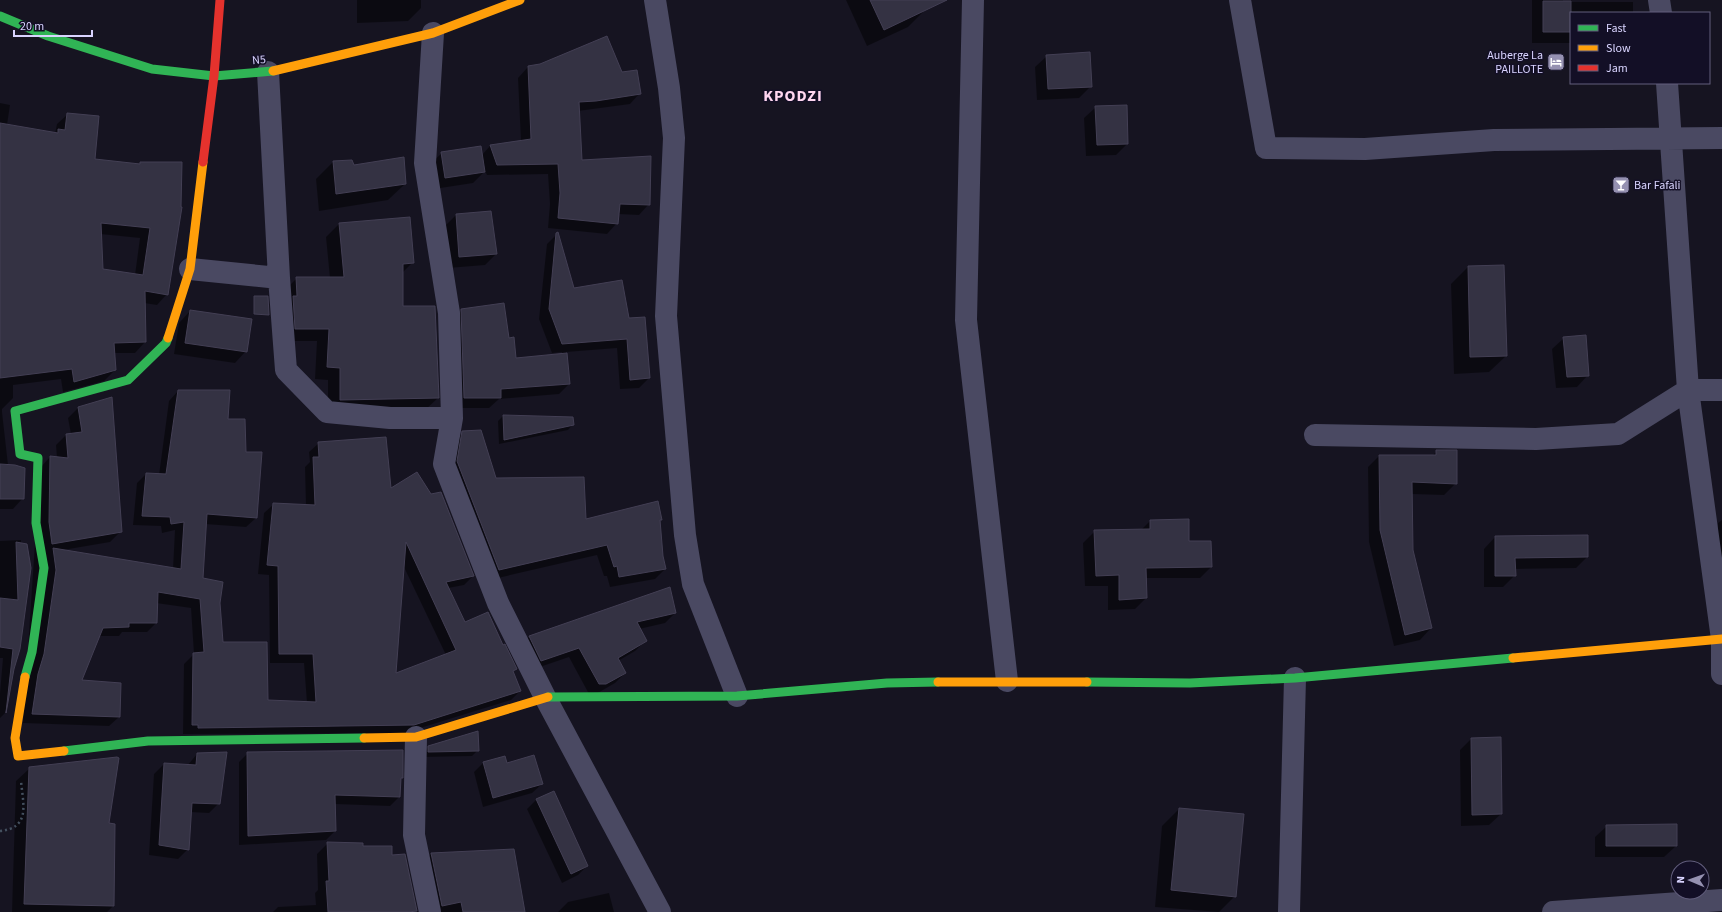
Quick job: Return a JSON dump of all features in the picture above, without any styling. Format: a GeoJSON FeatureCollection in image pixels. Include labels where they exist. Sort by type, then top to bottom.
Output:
{"type":"FeatureCollection","features":[{"type":"Feature","properties":{"kind":"street"},"geometry":{"type":"LineString","coordinates":[[220,0],[214,76],[190,269],[166,343],[128,380],[15,411],[20,454],[38,458],[36,523],[44,568],[32,652],[26,671],[15,738],[18,756],[148,741],[416,737],[545,697],[737,696],[887,683],[1008,681],[1190,683],[1295,678],[1722,639]]}},
{"type":"Feature","properties":{"kind":"street","name":"N5"},"geometry":{"type":"LineString","coordinates":[[0,16],[48,36],[152,69],[214,76],[268,72],[433,33],[520,0]]}},
{"type":"Feature","properties":{"kind":"street"},"geometry":{"type":"LineString","coordinates":[[655,0],[669,88],[674,138],[666,316],[685,535],[693,584],[737,696]]}},
{"type":"Feature","properties":{"kind":"street"},"geometry":{"type":"LineString","coordinates":[[973,0],[966,320],[1008,681]]}},
{"type":"Feature","properties":{"kind":"street"},"geometry":{"type":"LineString","coordinates":[[1240,0],[1266,148],[1365,149],[1494,140],[1722,138]]}},
{"type":"Feature","properties":{"kind":"street"},"geometry":{"type":"LineString","coordinates":[[1659,0],[1660,12]]}},
{"type":"Feature","properties":{"kind":"street"},"geometry":{"type":"LineString","coordinates":[[433,33],[425,163],[449,313],[452,418],[444,464],[498,603],[545,697],[660,912]]}},
{"type":"Feature","properties":{"kind":"street"},"geometry":{"type":"LineString","coordinates":[[268,72],[279,278],[286,370],[327,412],[390,418],[452,418]]}},
{"type":"Feature","properties":{"kind":"street"},"geometry":{"type":"LineString","coordinates":[[1667,84],[1688,390],[1722,639],[1722,674]]}},
{"type":"Feature","properties":{"kind":"street"},"geometry":{"type":"LineString","coordinates":[[190,269],[279,278]]}},
{"type":"Feature","properties":{"kind":"street"},"geometry":{"type":"LineString","coordinates":[[1315,435],[1536,439],[1618,434],[1688,390],[1722,390]]}},
{"type":"Feature","properties":{"kind":"street"},"geometry":{"type":"LineString","coordinates":[[1289,912],[1295,678]]}},
{"type":"Feature","properties":{"kind":"street"},"geometry":{"type":"LineString","coordinates":[[416,737],[414,835],[430,912]]}},
{"type":"Feature","properties":{"kind":"street"},"geometry":{"type":"LineString","coordinates":[[1553,912],[1722,900]]}},
{"type":"Feature","properties":{"kind":"path"},"geometry":{"type":"LineString","coordinates":[[0,831],[10,830],[18,825],[24,814],[18,756]]}},
{"type":"Feature","properties":{"kind":"building"},"geometry":{"type":"Polygon","coordinates":[[[870,0],[947,0],[884,30],[870,0]]]}},
{"type":"Feature","properties":{"kind":"building"},"geometry":{"type":"Polygon","coordinates":[[[1543,1],[1571,1],[1570,32],[1543,32],[1543,1]]]}},
{"type":"Feature","properties":{"kind":"building"},"geometry":{"type":"Polygon","coordinates":[[[607,36],[622,72],[637,70],[641,94],[579,102],[582,160],[651,156],[650,205],[620,204],[618,224],[558,218],[560,193],[558,164],[497,165],[490,145],[531,139],[528,66],[540,64],[607,36]]]}},
{"type":"Feature","properties":{"kind":"building"},"geometry":{"type":"Polygon","coordinates":[[[1090,52],[1092,87],[1048,89],[1046,55],[1090,52]]]}},
{"type":"Feature","properties":{"kind":"building"},"geometry":{"type":"Polygon","coordinates":[[[1127,105],[1128,144],[1097,145],[1095,106],[1127,105]]]}},
{"type":"Feature","properties":{"kind":"building"},"geometry":{"type":"Polygon","coordinates":[[[67,113],[99,116],[95,159],[140,164],[140,162],[182,162],[182,207],[168,295],[145,291],[146,342],[114,343],[116,370],[74,382],[72,369],[0,378],[0,123],[58,133],[58,129],[65,130],[67,113]],[[101,223],[103,269],[143,275],[150,228],[101,223]]]}},
{"type":"Feature","properties":{"kind":"building"},"geometry":{"type":"Polygon","coordinates":[[[481,146],[485,172],[445,178],[441,152],[481,146]]]}},
{"type":"Feature","properties":{"kind":"building"},"geometry":{"type":"Polygon","coordinates":[[[404,157],[406,184],[336,194],[333,161],[352,160],[354,165],[404,157]]]}},
{"type":"Feature","properties":{"kind":"building"},"geometry":{"type":"Polygon","coordinates":[[[491,211],[497,254],[459,257],[456,214],[491,211]]]}},
{"type":"Feature","properties":{"kind":"building"},"geometry":{"type":"Polygon","coordinates":[[[410,217],[414,263],[403,264],[403,306],[435,306],[439,398],[340,400],[340,368],[327,367],[329,329],[295,329],[293,296],[297,296],[296,277],[344,277],[339,223],[410,217]]]}},
{"type":"Feature","properties":{"kind":"building"},"geometry":{"type":"Polygon","coordinates":[[[558,232],[574,288],[622,280],[629,318],[645,317],[650,378],[630,380],[627,339],[562,344],[549,309],[556,233],[558,232]]]}},
{"type":"Feature","properties":{"kind":"building"},"geometry":{"type":"Polygon","coordinates":[[[1504,265],[1507,356],[1470,357],[1468,266],[1504,265]]]}},
{"type":"Feature","properties":{"kind":"building"},"geometry":{"type":"Polygon","coordinates":[[[254,296],[268,296],[269,315],[254,314],[254,296]]]}},
{"type":"Feature","properties":{"kind":"building"},"geometry":{"type":"Polygon","coordinates":[[[504,303],[509,338],[514,337],[516,358],[567,353],[570,384],[501,389],[501,398],[464,398],[461,309],[504,303]]]}},
{"type":"Feature","properties":{"kind":"building"},"geometry":{"type":"Polygon","coordinates":[[[190,310],[252,319],[247,352],[185,343],[190,310]]]}},
{"type":"Feature","properties":{"kind":"building"},"geometry":{"type":"Polygon","coordinates":[[[1586,335],[1589,376],[1567,377],[1563,337],[1586,335]]]}},
{"type":"Feature","properties":{"kind":"building"},"geometry":{"type":"Polygon","coordinates":[[[178,390],[230,390],[228,419],[245,419],[246,452],[262,452],[257,518],[207,514],[203,578],[223,582],[220,603],[223,642],[267,642],[268,700],[316,702],[313,654],[279,654],[278,566],[267,565],[273,503],[315,505],[313,457],[319,457],[318,442],[386,437],[391,488],[417,472],[431,494],[441,492],[474,576],[446,582],[465,622],[488,612],[503,645],[505,644],[517,669],[513,671],[521,691],[414,725],[198,728],[198,725],[192,725],[193,653],[204,652],[200,599],[158,592],[157,623],[129,623],[129,627],[103,628],[82,680],[121,683],[120,717],[32,714],[38,674],[44,654],[56,570],[53,548],[181,569],[184,522],[171,524],[170,517],[142,516],[146,473],[166,474],[178,390]],[[406,542],[396,673],[456,650],[406,542]]]}},
{"type":"Feature","properties":{"kind":"building"},"geometry":{"type":"Polygon","coordinates":[[[112,397],[122,532],[52,544],[49,522],[50,456],[68,458],[66,434],[82,432],[78,407],[112,397]]]}},
{"type":"Feature","properties":{"kind":"building"},"geometry":{"type":"Polygon","coordinates":[[[503,415],[573,417],[574,425],[504,440],[503,415]]]}},
{"type":"Feature","properties":{"kind":"building"},"geometry":{"type":"Polygon","coordinates":[[[481,430],[496,478],[584,477],[586,519],[658,501],[662,520],[660,520],[663,556],[666,569],[619,577],[617,566],[614,567],[607,545],[499,570],[457,461],[462,431],[481,430]]]}},
{"type":"Feature","properties":{"kind":"building"},"geometry":{"type":"Polygon","coordinates":[[[1436,450],[1457,450],[1457,484],[1412,482],[1413,550],[1432,628],[1405,635],[1380,530],[1379,455],[1436,455],[1436,450]]]}},
{"type":"Feature","properties":{"kind":"building"},"geometry":{"type":"Polygon","coordinates":[[[0,464],[15,465],[25,468],[24,499],[0,499],[0,464]]]}},
{"type":"Feature","properties":{"kind":"building"},"geometry":{"type":"Polygon","coordinates":[[[1189,519],[1189,541],[1211,541],[1212,567],[1146,568],[1147,598],[1119,600],[1119,575],[1096,576],[1094,530],[1150,529],[1150,520],[1189,519]]]}},
{"type":"Feature","properties":{"kind":"building"},"geometry":{"type":"Polygon","coordinates":[[[1588,535],[1588,557],[1515,558],[1516,576],[1495,576],[1495,536],[1588,535]]]}},
{"type":"Feature","properties":{"kind":"building"},"geometry":{"type":"Polygon","coordinates":[[[16,542],[27,544],[31,568],[20,649],[14,669],[6,713],[13,649],[0,647],[0,598],[18,600],[16,542]]]}},
{"type":"Feature","properties":{"kind":"building"},"geometry":{"type":"Polygon","coordinates":[[[670,587],[676,613],[637,622],[647,641],[618,658],[626,673],[606,684],[599,684],[579,648],[541,661],[529,636],[670,587]]]}},
{"type":"Feature","properties":{"kind":"building"},"geometry":{"type":"Polygon","coordinates":[[[478,731],[479,751],[428,752],[428,746],[478,731]]]}},
{"type":"Feature","properties":{"kind":"building"},"geometry":{"type":"Polygon","coordinates":[[[1501,737],[1502,814],[1472,815],[1471,738],[1501,737]]]}},
{"type":"Feature","properties":{"kind":"building"},"geometry":{"type":"Polygon","coordinates":[[[403,750],[403,778],[401,778],[400,797],[335,795],[336,831],[248,836],[247,752],[403,750]]]}},
{"type":"Feature","properties":{"kind":"building"},"geometry":{"type":"Polygon","coordinates":[[[227,752],[220,804],[192,803],[189,850],[159,845],[164,763],[196,765],[197,753],[227,752]]]}},
{"type":"Feature","properties":{"kind":"building"},"geometry":{"type":"Polygon","coordinates":[[[534,755],[543,784],[493,798],[483,762],[505,756],[507,763],[534,755]]]}},
{"type":"Feature","properties":{"kind":"building"},"geometry":{"type":"Polygon","coordinates":[[[119,758],[109,823],[115,824],[114,906],[24,904],[29,767],[119,758]]]}},
{"type":"Feature","properties":{"kind":"building"},"geometry":{"type":"Polygon","coordinates":[[[554,791],[588,866],[571,874],[536,799],[554,791]]]}},
{"type":"Feature","properties":{"kind":"building"},"geometry":{"type":"Polygon","coordinates":[[[1179,808],[1244,814],[1236,897],[1171,890],[1179,808]]]}},
{"type":"Feature","properties":{"kind":"building"},"geometry":{"type":"Polygon","coordinates":[[[1677,824],[1677,846],[1606,846],[1606,825],[1677,824]]]}},
{"type":"Feature","properties":{"kind":"building"},"geometry":{"type":"Polygon","coordinates":[[[327,842],[363,843],[363,846],[392,846],[392,855],[405,854],[417,911],[328,912],[326,881],[329,881],[327,842]]]}},
{"type":"Feature","properties":{"kind":"building"},"geometry":{"type":"Polygon","coordinates":[[[514,849],[525,912],[463,912],[461,902],[442,906],[431,853],[514,849]]]}},
{"type":"Feature","properties":{"kind":"traffic: fast"},"geometry":{"type":"LineString","coordinates":[[0,16],[48,36],[152,69],[214,76],[273,71]]}},
{"type":"Feature","properties":{"kind":"traffic: fast"},"geometry":{"type":"LineString","coordinates":[[25,677],[32,652],[44,568],[36,523],[38,458],[20,454],[15,411],[128,380],[166,343],[168,338]]}},
{"type":"Feature","properties":{"kind":"traffic: fast"},"geometry":{"type":"LineString","coordinates":[[1087,682],[1190,683],[1295,678],[1513,658]]}},
{"type":"Feature","properties":{"kind":"traffic: fast"},"geometry":{"type":"LineString","coordinates":[[548,697],[737,696],[887,683],[938,682]]}},
{"type":"Feature","properties":{"kind":"traffic: fast"},"geometry":{"type":"LineString","coordinates":[[64,751],[148,741],[364,738]]}},
{"type":"Feature","properties":{"kind":"traffic: slow"},"geometry":{"type":"LineString","coordinates":[[273,71],[433,33],[520,0]]}},
{"type":"Feature","properties":{"kind":"traffic: slow"},"geometry":{"type":"LineString","coordinates":[[168,338],[190,269],[203,162]]}},
{"type":"Feature","properties":{"kind":"traffic: slow"},"geometry":{"type":"LineString","coordinates":[[1513,658],[1722,639]]}},
{"type":"Feature","properties":{"kind":"traffic: slow"},"geometry":{"type":"LineString","coordinates":[[25,677],[15,738],[18,756],[64,751]]}},
{"type":"Feature","properties":{"kind":"traffic: slow"},"geometry":{"type":"LineString","coordinates":[[938,682],[1087,682]]}},
{"type":"Feature","properties":{"kind":"traffic: slow"},"geometry":{"type":"LineString","coordinates":[[364,738],[416,737],[548,697]]}},
{"type":"Feature","properties":{"kind":"traffic: jam"},"geometry":{"type":"LineString","coordinates":[[203,162],[214,76],[220,0]]}},
{"type":"Feature","properties":{"kind":"place","name":"Auberge La PAILLOTE"},"geometry":{"type":"Point","coordinates":[1556,62]}},
{"type":"Feature","properties":{"kind":"place","name":"Bar Fafali"},"geometry":{"type":"Point","coordinates":[1621,185]}},
{"type":"Feature","properties":{"kind":"district","name":"KPODZI"},"geometry":{"type":"Point","coordinates":[793,96]}}]}
